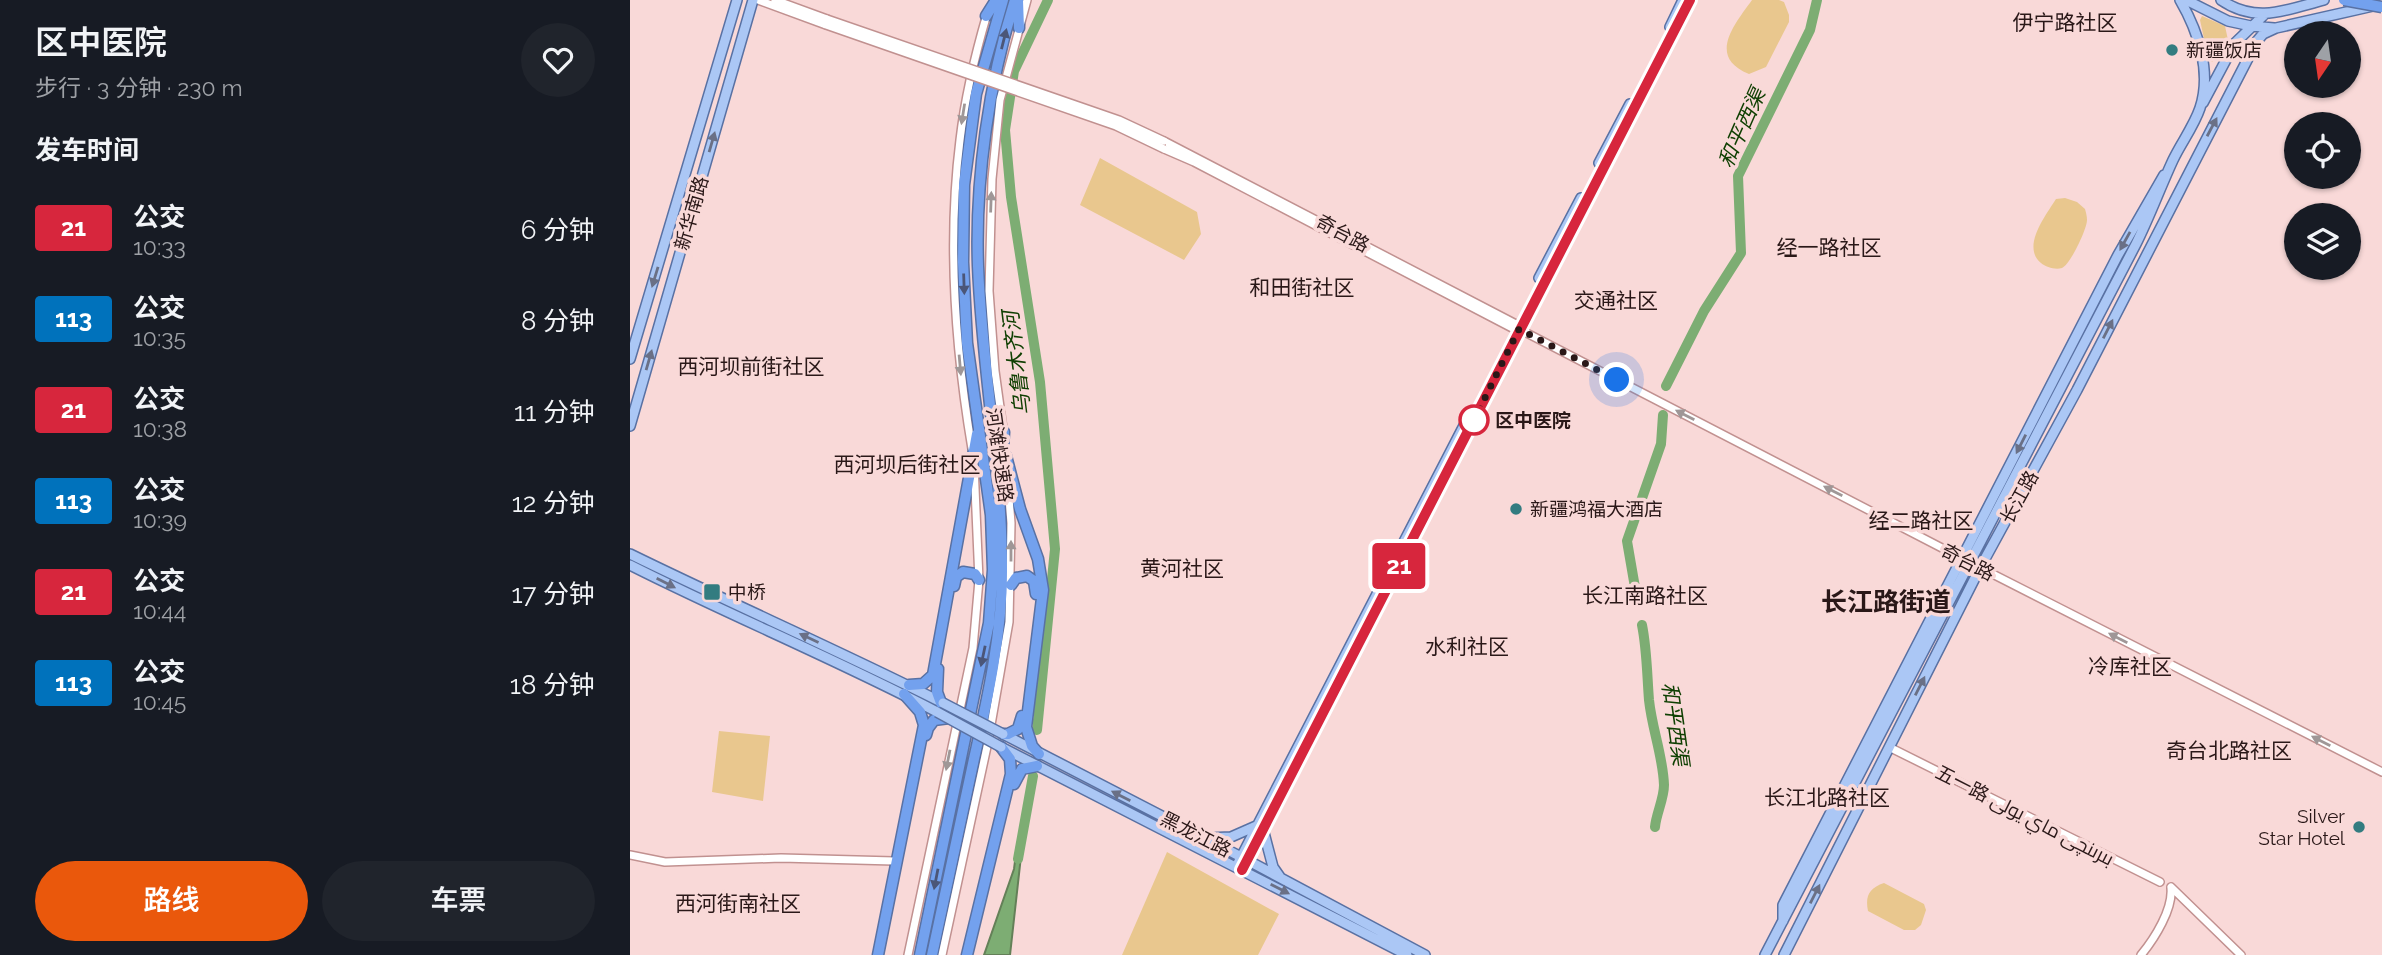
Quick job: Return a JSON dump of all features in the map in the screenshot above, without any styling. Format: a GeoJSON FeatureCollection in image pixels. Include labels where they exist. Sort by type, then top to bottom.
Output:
{"type":"FeatureCollection","features":[{"type":"Feature","properties":{"kind":"highway"},"geometry":{"type":"LineString","coordinates":[[986,16],[993,0]]}},
{"type":"Feature","properties":{"kind":"highway","name":"河滩快速路"},"geometry":{"type":"LineString","coordinates":[[920,955],[989,623],[993,570],[991,515],[967,344],[963,262],[964,185],[976,94],[1003,0]]}},
{"type":"Feature","properties":{"kind":"highway"},"geometry":{"type":"LineString","coordinates":[[1017,0],[1019,28]]}},
{"type":"Feature","properties":{"kind":"highway","name":"河滩快速路"},"geometry":{"type":"LineString","coordinates":[[932,955],[992,679],[1003,572],[978,263],[984,151],[991,96],[1005,32],[1017,0]]}},
{"type":"Feature","properties":{"kind":"highway"},"geometry":{"type":"LineString","coordinates":[[2344,0],[2382,6]]}},
{"type":"Feature","properties":{"kind":"highway"},"geometry":{"type":"LineString","coordinates":[[879,955],[924,725],[920,712],[906,690],[923,684],[933,675],[979,424]]}},
{"type":"Feature","properties":{"kind":"highway"},"geometry":{"type":"LineString","coordinates":[[999,509],[1004,432]]}},
{"type":"Feature","properties":{"kind":"highway"},"geometry":{"type":"LineString","coordinates":[[1006,456],[1020,509],[1038,559],[1043,590],[1026,727],[1028,737],[1039,754]]}},
{"type":"Feature","properties":{"kind":"highway"},"geometry":{"type":"LineString","coordinates":[[940,706],[936,681],[954,580],[967,571],[975,573],[979,580]]}},
{"type":"Feature","properties":{"kind":"highway"},"geometry":{"type":"LineString","coordinates":[[1003,734],[1013,732],[1021,724],[1037,603],[1036,584],[1031,578],[1019,576],[1011,585]]}},
{"type":"Feature","properties":{"kind":"highway"},"geometry":{"type":"LineString","coordinates":[[879,955],[928,728],[934,720],[949,718]]}},
{"type":"Feature","properties":{"kind":"highway"},"geometry":{"type":"LineString","coordinates":[[967,955],[1010,774],[1010,759],[1001,747]]}},
{"type":"Feature","properties":{"kind":"highway"},"geometry":{"type":"LineString","coordinates":[[973,955],[1016,778],[1026,766],[1037,766]]}},
{"type":"Feature","properties":{"kind":"main road","name":"新华南路"},"geometry":{"type":"LineString","coordinates":[[630,359],[737,0]]}},
{"type":"Feature","properties":{"kind":"main road","name":"新华南路"},"geometry":{"type":"LineString","coordinates":[[630,426],[756,0]]}},
{"type":"Feature","properties":{"kind":"main road"},"geometry":{"type":"LineString","coordinates":[[1239,868],[1683,0]]}},
{"type":"Feature","properties":{"kind":"main road"},"geometry":{"type":"LineString","coordinates":[[1516,327],[1690,0]]}},
{"type":"Feature","properties":{"kind":"main road","name":"长江路"},"geometry":{"type":"LineString","coordinates":[[1765,955],[1965,560],[2130,256],[2201,107],[2203,65],[2195,26],[2180,0]]}},
{"type":"Feature","properties":{"kind":"main road"},"geometry":{"type":"LineString","coordinates":[[2186,0],[2228,21],[2276,28]]}},
{"type":"Feature","properties":{"kind":"main road"},"geometry":{"type":"LineString","coordinates":[[2221,0],[2239,11],[2251,26],[2255,44]]}},
{"type":"Feature","properties":{"kind":"main road"},"geometry":{"type":"LineString","coordinates":[[2239,11],[2265,14],[2324,0]]}},
{"type":"Feature","properties":{"kind":"main road"},"geometry":{"type":"LineString","coordinates":[[2255,44],[2263,34],[2276,28],[2382,6]]}},
{"type":"Feature","properties":{"kind":"main road"},"geometry":{"type":"LineString","coordinates":[[2201,107],[2235,43],[2265,14]]}},
{"type":"Feature","properties":{"kind":"main road","name":"长江路"},"geometry":{"type":"LineString","coordinates":[[1784,955],[1980,568],[2077,390],[2255,44]]}},
{"type":"Feature","properties":{"kind":"main road"},"geometry":{"type":"LineString","coordinates":[[630,554],[940,706]]}},
{"type":"Feature","properties":{"kind":"main road"},"geometry":{"type":"LineString","coordinates":[[630,565],[702,601],[906,690]]}},
{"type":"Feature","properties":{"kind":"main road","name":"黑龙江路"},"geometry":{"type":"LineString","coordinates":[[940,706],[949,718],[1001,747],[1408,955]]}},
{"type":"Feature","properties":{"kind":"main road","name":"黑龙江路"},"geometry":{"type":"LineString","coordinates":[[940,706],[1003,734],[1425,955]]}},
{"type":"Feature","properties":{"kind":"main road"},"geometry":{"type":"LineString","coordinates":[[1204,838],[1231,837],[1260,827]]}},
{"type":"Feature","properties":{"kind":"main road"},"geometry":{"type":"LineString","coordinates":[[1260,827],[1273,867],[1281,879]]}},
{"type":"Feature","properties":{"kind":"street"},"geometry":{"type":"LineString","coordinates":[[756,0],[826,22]]}},
{"type":"Feature","properties":{"kind":"street"},"geometry":{"type":"LineString","coordinates":[[775,0],[826,22]]}},
{"type":"Feature","properties":{"kind":"street"},"geometry":{"type":"LineString","coordinates":[[942,955],[1000,680],[1009,622],[1011,523],[1004,432],[995,371],[989,262],[992,179],[1000,100],[1027,0]]}},
{"type":"Feature","properties":{"kind":"street"},"geometry":{"type":"LineString","coordinates":[[908,955],[973,648],[979,580],[973,454],[962,387],[953,260],[959,142],[966,99],[986,16]]}},
{"type":"Feature","properties":{"kind":"street","name":"奇台路"},"geometry":{"type":"LineString","coordinates":[[826,22],[1107,115],[1980,568],[2382,772]]}},
{"type":"Feature","properties":{"kind":"street","name":"五一路 بىرىنچى ماي يولى"},"geometry":{"type":"LineString","coordinates":[[1889,747],[2160,882]]}},
{"type":"Feature","properties":{"kind":"street"},"geometry":{"type":"LineString","coordinates":[[630,855],[665,862],[781,858],[894,861]]}},
{"type":"Feature","properties":{"kind":"street"},"geometry":{"type":"LineString","coordinates":[[2141,955],[2150,944],[2172,898],[2171,887],[2241,955]]}},
{"type":"Feature","properties":{"kind":"shaded area"},"geometry":{"type":"Polygon","coordinates":[[[1752,0],[1784,2],[1789,22],[1766,67],[1749,74],[1736,67],[1729,59],[1727,50],[1732,30],[1752,0]]]}},
{"type":"Feature","properties":{"kind":"shaded area"},"geometry":{"type":"Polygon","coordinates":[[[2202,16],[2225,26],[2228,40],[2219,57],[2212,62],[2208,57],[2200,20],[2202,16]]]}},
{"type":"Feature","properties":{"kind":"shaded area"},"geometry":{"type":"Polygon","coordinates":[[[1100,158],[1197,212],[1201,234],[1184,260],[1080,205],[1100,158]]]}},
{"type":"Feature","properties":{"kind":"shaded area"},"geometry":{"type":"Polygon","coordinates":[[[2065,198],[2077,202],[2085,209],[2086,225],[2065,265],[2062,268],[2048,267],[2035,256],[2034,240],[2056,199],[2065,198]]]}},
{"type":"Feature","properties":{"kind":"shaded area"},"geometry":{"type":"Polygon","coordinates":[[[719,731],[770,736],[763,801],[712,792],[719,731]]]}},
{"type":"Feature","properties":{"kind":"shaded area"},"geometry":{"type":"Polygon","coordinates":[[[1017,846],[1022,847],[1010,955],[984,955],[1014,869],[1017,846]]]}},
{"type":"Feature","properties":{"kind":"shaded area"},"geometry":{"type":"Polygon","coordinates":[[[1167,852],[1279,914],[1258,955],[1122,955],[1167,852]]]}},
{"type":"Feature","properties":{"kind":"shaded area"},"geometry":{"type":"Polygon","coordinates":[[[1884,883],[1924,904],[1926,910],[1921,925],[1915,930],[1904,930],[1868,911],[1869,893],[1884,883]]]}},
{"type":"Feature","properties":{"kind":"waterway","name":"乌鲁木齐河"},"geometry":{"type":"LineString","coordinates":[[1037,730],[1055,549],[1040,382],[1011,197],[1005,130],[1014,71],[1048,0]]}},
{"type":"Feature","properties":{"kind":"waterway","name":"和平西渠"},"geometry":{"type":"LineString","coordinates":[[1666,386],[1704,311],[1741,253],[1738,176],[1810,30],[1817,0]]}},
{"type":"Feature","properties":{"kind":"waterway","name":"和平西渠"},"geometry":{"type":"LineString","coordinates":[[1637,599],[1627,541],[1661,444],[1663,415]]}},
{"type":"Feature","properties":{"kind":"waterway","name":"和平西渠"},"geometry":{"type":"LineString","coordinates":[[1642,625],[1650,711],[1664,785],[1655,827]]}},
{"type":"Feature","properties":{"kind":"waterway","name":"乌鲁木齐河"},"geometry":{"type":"LineString","coordinates":[[1018,859],[1033,776]]}},
{"type":"Feature","properties":{"kind":"bus line","name":"21"},"geometry":{"type":"LineString","coordinates":[[1242,870],[1690,0]]}},
{"type":"Feature","properties":{"kind":"place","name":"新疆饭店"},"geometry":{"type":"Point","coordinates":[2172,50]}},
{"type":"Feature","properties":{"kind":"place","name":"区中医院"},"geometry":{"type":"Point","coordinates":[1474,420]}},
{"type":"Feature","properties":{"kind":"place","name":"新疆鸿福大酒店"},"geometry":{"type":"Point","coordinates":[1516,509]}},
{"type":"Feature","properties":{"kind":"place","name":"中桥"},"geometry":{"type":"Point","coordinates":[712,592]}},
{"type":"Feature","properties":{"kind":"place","name":"Silver Star Hotel"},"geometry":{"type":"Point","coordinates":[2359,827]}},
{"type":"Feature","properties":{"kind":"district","name":"伊宁路社区"},"geometry":{"type":"Point","coordinates":[2065,23]}},
{"type":"Feature","properties":{"kind":"district","name":"经一路社区"},"geometry":{"type":"Point","coordinates":[1829,248]}},
{"type":"Feature","properties":{"kind":"district","name":"和田街社区"},"geometry":{"type":"Point","coordinates":[1302,288]}},
{"type":"Feature","properties":{"kind":"district","name":"交通社区"},"geometry":{"type":"Point","coordinates":[1616,301]}},
{"type":"Feature","properties":{"kind":"district","name":"西河坝前街社区"},"geometry":{"type":"Point","coordinates":[751,367]}},
{"type":"Feature","properties":{"kind":"district","name":"西河坝后街社区"},"geometry":{"type":"Point","coordinates":[907,465]}},
{"type":"Feature","properties":{"kind":"district","name":"经二路社区"},"geometry":{"type":"Point","coordinates":[1921,521]}},
{"type":"Feature","properties":{"kind":"district","name":"黄河社区"},"geometry":{"type":"Point","coordinates":[1182,569]}},
{"type":"Feature","properties":{"kind":"district","name":"长江南路社区"},"geometry":{"type":"Point","coordinates":[1645,596]}},
{"type":"Feature","properties":{"kind":"district","name":"长江路街道"},"geometry":{"type":"Point","coordinates":[1886,602]}},
{"type":"Feature","properties":{"kind":"district","name":"水利社区"},"geometry":{"type":"Point","coordinates":[1467,647]}},
{"type":"Feature","properties":{"kind":"district","name":"冷库社区"},"geometry":{"type":"Point","coordinates":[2130,667]}},
{"type":"Feature","properties":{"kind":"district","name":"奇台北路社区"},"geometry":{"type":"Point","coordinates":[2229,751]}},
{"type":"Feature","properties":{"kind":"district","name":"长江北路社区"},"geometry":{"type":"Point","coordinates":[1827,798]}},
{"type":"Feature","properties":{"kind":"district","name":"西河街南社区"},"geometry":{"type":"Point","coordinates":[738,904]}},
{"type":"Feature","properties":{"kind":"route"},"geometry":{"type":"LineString","coordinates":[[1474,420],[1519,329],[1617,380]]}}]}
